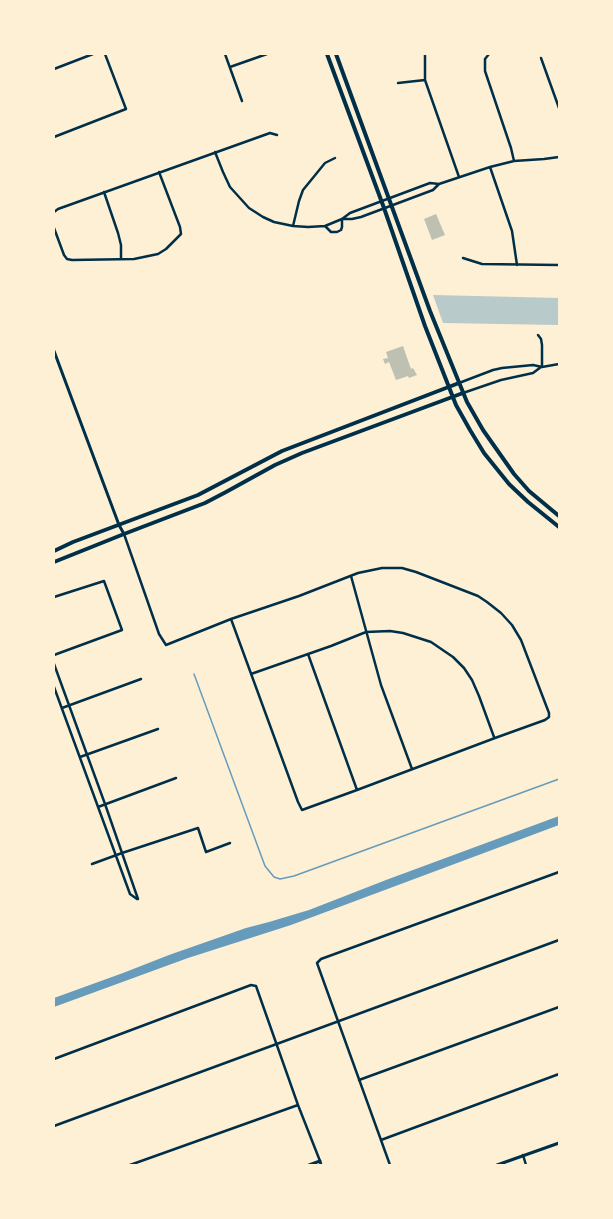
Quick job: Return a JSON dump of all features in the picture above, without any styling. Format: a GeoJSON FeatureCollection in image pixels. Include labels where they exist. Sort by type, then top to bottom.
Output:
{"type":"FeatureCollection","features":[{"type":"Feature","properties":{"kind":"main road"},"geometry":{"type":"LineString","coordinates":[[327,54],[452,397],[484,453],[509,484],[528,502],[559,527]]}},
{"type":"Feature","properties":{"kind":"main road"},"geometry":{"type":"LineString","coordinates":[[336,54],[427,304],[463,393],[483,430],[514,474],[529,491],[559,516]]}},
{"type":"Feature","properties":{"kind":"main road"},"geometry":{"type":"LineString","coordinates":[[54,551],[198,495],[221,484],[266,458],[298,444],[459,384]]}},
{"type":"Feature","properties":{"kind":"main road"},"geometry":{"type":"LineString","coordinates":[[54,562],[186,511],[302,453],[463,393]]}},
{"type":"Feature","properties":{"kind":"main road"},"geometry":{"type":"LineString","coordinates":[[355,423],[359,432]]}},
{"type":"Feature","properties":{"kind":"main road"},"geometry":{"type":"LineString","coordinates":[[298,444],[302,453]]}},
{"type":"Feature","properties":{"kind":"main road"},"geometry":{"type":"LineString","coordinates":[[221,484],[226,492]]}},
{"type":"Feature","properties":{"kind":"street"},"geometry":{"type":"LineString","coordinates":[[54,69],[93,54]]}},
{"type":"Feature","properties":{"kind":"street"},"geometry":{"type":"LineString","coordinates":[[54,137],[126,109],[105,54]]}},
{"type":"Feature","properties":{"kind":"street"},"geometry":{"type":"LineString","coordinates":[[225,54],[242,100]]}},
{"type":"Feature","properties":{"kind":"street"},"geometry":{"type":"LineString","coordinates":[[230,67],[267,54]]}},
{"type":"Feature","properties":{"kind":"street"},"geometry":{"type":"LineString","coordinates":[[425,54],[425,80],[459,177]]}},
{"type":"Feature","properties":{"kind":"street"},"geometry":{"type":"LineString","coordinates":[[489,54],[485,59],[485,71],[514,161]]}},
{"type":"Feature","properties":{"kind":"street"},"geometry":{"type":"LineString","coordinates":[[541,58],[559,108]]}},
{"type":"Feature","properties":{"kind":"street"},"geometry":{"type":"LineString","coordinates":[[398,83],[425,80]]}},
{"type":"Feature","properties":{"kind":"street"},"geometry":{"type":"LineString","coordinates":[[54,212],[58,209],[270,132],[277,134]]}},
{"type":"Feature","properties":{"kind":"street"},"geometry":{"type":"LineString","coordinates":[[215,152],[230,187],[249,208],[274,222],[308,227],[324,226],[342,219],[350,213],[430,183],[439,184],[490,167],[514,161],[544,160],[559,157]]}},
{"type":"Feature","properties":{"kind":"street"},"geometry":{"type":"LineString","coordinates":[[294,226],[299,201],[303,190],[325,162],[335,158]]}},
{"type":"Feature","properties":{"kind":"street"},"geometry":{"type":"LineString","coordinates":[[490,167],[512,231],[517,265]]}},
{"type":"Feature","properties":{"kind":"street"},"geometry":{"type":"LineString","coordinates":[[54,228],[56,238],[67,259],[134,259],[158,254],[166,249],[181,234],[180,227],[159,172]]}},
{"type":"Feature","properties":{"kind":"street"},"geometry":{"type":"LineString","coordinates":[[342,219],[361,217],[433,190],[439,184]]}},
{"type":"Feature","properties":{"kind":"street"},"geometry":{"type":"LineString","coordinates":[[104,192],[118,233],[121,245],[121,258]]}},
{"type":"Feature","properties":{"kind":"street"},"geometry":{"type":"LineString","coordinates":[[324,226],[331,232],[337,232],[341,230],[342,219]]}},
{"type":"Feature","properties":{"kind":"street"},"geometry":{"type":"LineString","coordinates":[[463,258],[482,264],[559,265]]}},
{"type":"Feature","properties":{"kind":"street"},"geometry":{"type":"LineString","coordinates":[[538,335],[542,345],[542,367]]}},
{"type":"Feature","properties":{"kind":"street"},"geometry":{"type":"LineString","coordinates":[[54,351],[119,525],[124,534],[159,634],[166,645],[231,619],[358,573],[382,568],[402,568],[478,596],[501,613],[512,625],[521,640],[549,713],[549,717],[545,720],[302,810],[231,619]]}},
{"type":"Feature","properties":{"kind":"street"},"geometry":{"type":"LineString","coordinates":[[459,384],[493,370],[502,368],[533,365],[542,367],[559,364]]}},
{"type":"Feature","properties":{"kind":"street"},"geometry":{"type":"LineString","coordinates":[[463,393],[501,380],[533,373],[542,367]]}},
{"type":"Feature","properties":{"kind":"street"},"geometry":{"type":"LineString","coordinates":[[351,576],[381,685],[412,769]]}},
{"type":"Feature","properties":{"kind":"street"},"geometry":{"type":"LineString","coordinates":[[54,597],[104,580],[122,630],[54,655]]}},
{"type":"Feature","properties":{"kind":"street"},"geometry":{"type":"LineString","coordinates":[[251,674],[366,632],[390,631],[420,638],[431,642],[453,657],[464,668],[472,680],[479,696],[494,738]]}},
{"type":"Feature","properties":{"kind":"street"},"geometry":{"type":"LineString","coordinates":[[308,654],[357,790]]}},
{"type":"Feature","properties":{"kind":"street"},"geometry":{"type":"LineString","coordinates":[[54,664],[88,754],[138,899],[130,894],[54,687]]}},
{"type":"Feature","properties":{"kind":"street"},"geometry":{"type":"LineString","coordinates":[[62,708],[141,679]]}},
{"type":"Feature","properties":{"kind":"street"},"geometry":{"type":"LineString","coordinates":[[80,757],[158,729]]}},
{"type":"Feature","properties":{"kind":"street"},"geometry":{"type":"LineString","coordinates":[[98,807],[176,778]]}},
{"type":"Feature","properties":{"kind":"street"},"geometry":{"type":"LineString","coordinates":[[92,864],[198,828],[206,852],[230,843]]}},
{"type":"Feature","properties":{"kind":"street"},"geometry":{"type":"LineString","coordinates":[[390,1165],[317,963],[321,959],[559,872]]}},
{"type":"Feature","properties":{"kind":"street"},"geometry":{"type":"LineString","coordinates":[[54,1126],[559,940]]}},
{"type":"Feature","properties":{"kind":"street"},"geometry":{"type":"LineString","coordinates":[[54,1059],[251,985],[256,986],[321,1165]]}},
{"type":"Feature","properties":{"kind":"street"},"geometry":{"type":"LineString","coordinates":[[359,1080],[559,1007]]}},
{"type":"Feature","properties":{"kind":"street"},"geometry":{"type":"LineString","coordinates":[[381,1140],[559,1074]]}},
{"type":"Feature","properties":{"kind":"street"},"geometry":{"type":"LineString","coordinates":[[130,1165],[298,1105]]}},
{"type":"Feature","properties":{"kind":"street"},"geometry":{"type":"LineString","coordinates":[[497,1165],[559,1143]]}},
{"type":"Feature","properties":{"kind":"street"},"geometry":{"type":"LineString","coordinates":[[523,1155],[526,1165]]}},
{"type":"Feature","properties":{"kind":"street"},"geometry":{"type":"LineString","coordinates":[[309,1165],[320,1161]]}},
{"type":"Feature","properties":{"kind":"shaded area"},"geometry":{"type":"Polygon","coordinates":[[[433,295],[559,298],[559,325],[443,323],[433,295]]]}},
{"type":"Feature","properties":{"kind":"water"},"geometry":{"type":"Polygon","coordinates":[[[559,816],[559,825],[291,925],[188,958],[54,1007],[54,998],[246,928],[309,910],[559,816]]]}},
{"type":"Feature","properties":{"kind":"building"},"geometry":{"type":"Polygon","coordinates":[[[436,214],[445,235],[432,240],[424,219],[436,214]]]}},
{"type":"Feature","properties":{"kind":"building"},"geometry":{"type":"Polygon","coordinates":[[[403,346],[411,369],[413,368],[417,375],[396,380],[389,362],[385,364],[383,359],[388,358],[386,352],[403,346]]]}},
{"type":"Feature","properties":{"kind":"waterway"},"geometry":{"type":"LineString","coordinates":[[194,674],[265,866],[274,877],[280,879],[294,876],[559,779]]}}]}
